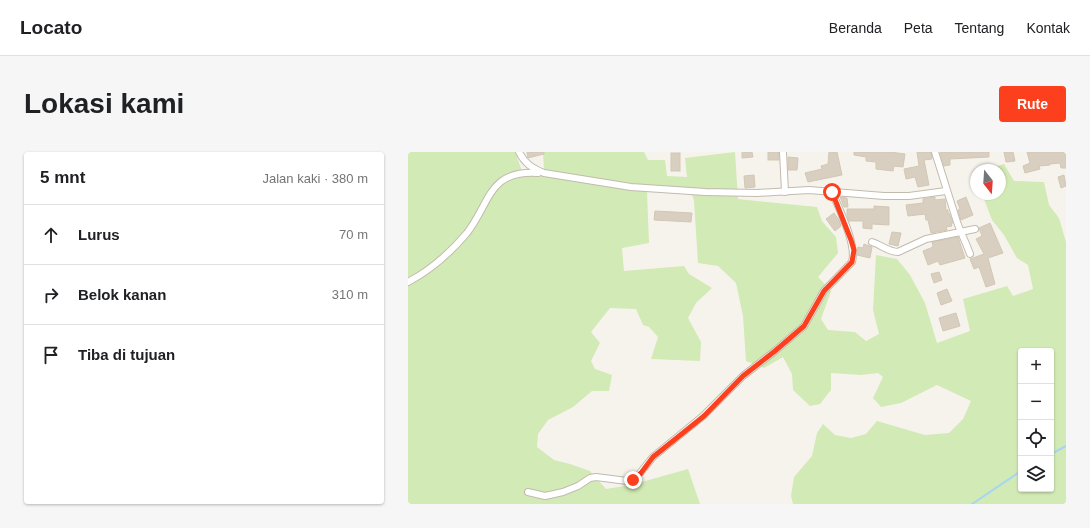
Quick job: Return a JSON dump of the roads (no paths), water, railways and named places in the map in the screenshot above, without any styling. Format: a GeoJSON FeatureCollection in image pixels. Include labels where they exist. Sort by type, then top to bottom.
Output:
{"type":"FeatureCollection","features":[{"type":"Feature","properties":{"kind":"street"},"geometry":{"type":"LineString","coordinates":[[519,152],[526,164],[531,168],[544,173]]}},
{"type":"Feature","properties":{"kind":"street"},"geometry":{"type":"LineString","coordinates":[[783,152],[785,192]]}},
{"type":"Feature","properties":{"kind":"street"},"geometry":{"type":"LineString","coordinates":[[936,152],[946,191],[970,254]]}},
{"type":"Feature","properties":{"kind":"street"},"geometry":{"type":"LineString","coordinates":[[408,282],[437,263],[452,249],[477,218],[499,182],[520,173],[544,173],[631,187],[705,192],[757,193],[809,190],[884,196],[909,196],[946,191]]}},
{"type":"Feature","properties":{"kind":"street"},"geometry":{"type":"LineString","coordinates":[[528,492],[545,496],[563,492],[578,486],[590,478],[627,481],[636,478],[653,457],[704,416],[743,376],[804,326],[824,291],[852,262],[854,257],[854,250],[851,240],[832,192]]}},
{"type":"Feature","properties":{"kind":"street"},"geometry":{"type":"LineString","coordinates":[[872,242],[880,244],[893,252],[898,252],[926,240],[975,228]]}},
{"type":"Feature","properties":{"kind":"waterway"},"geometry":{"type":"LineString","coordinates":[[1054,452],[1066,446]]}},
{"type":"Feature","properties":{"kind":"waterway"},"geometry":{"type":"LineString","coordinates":[[972,504],[1018,473]]}}]}
